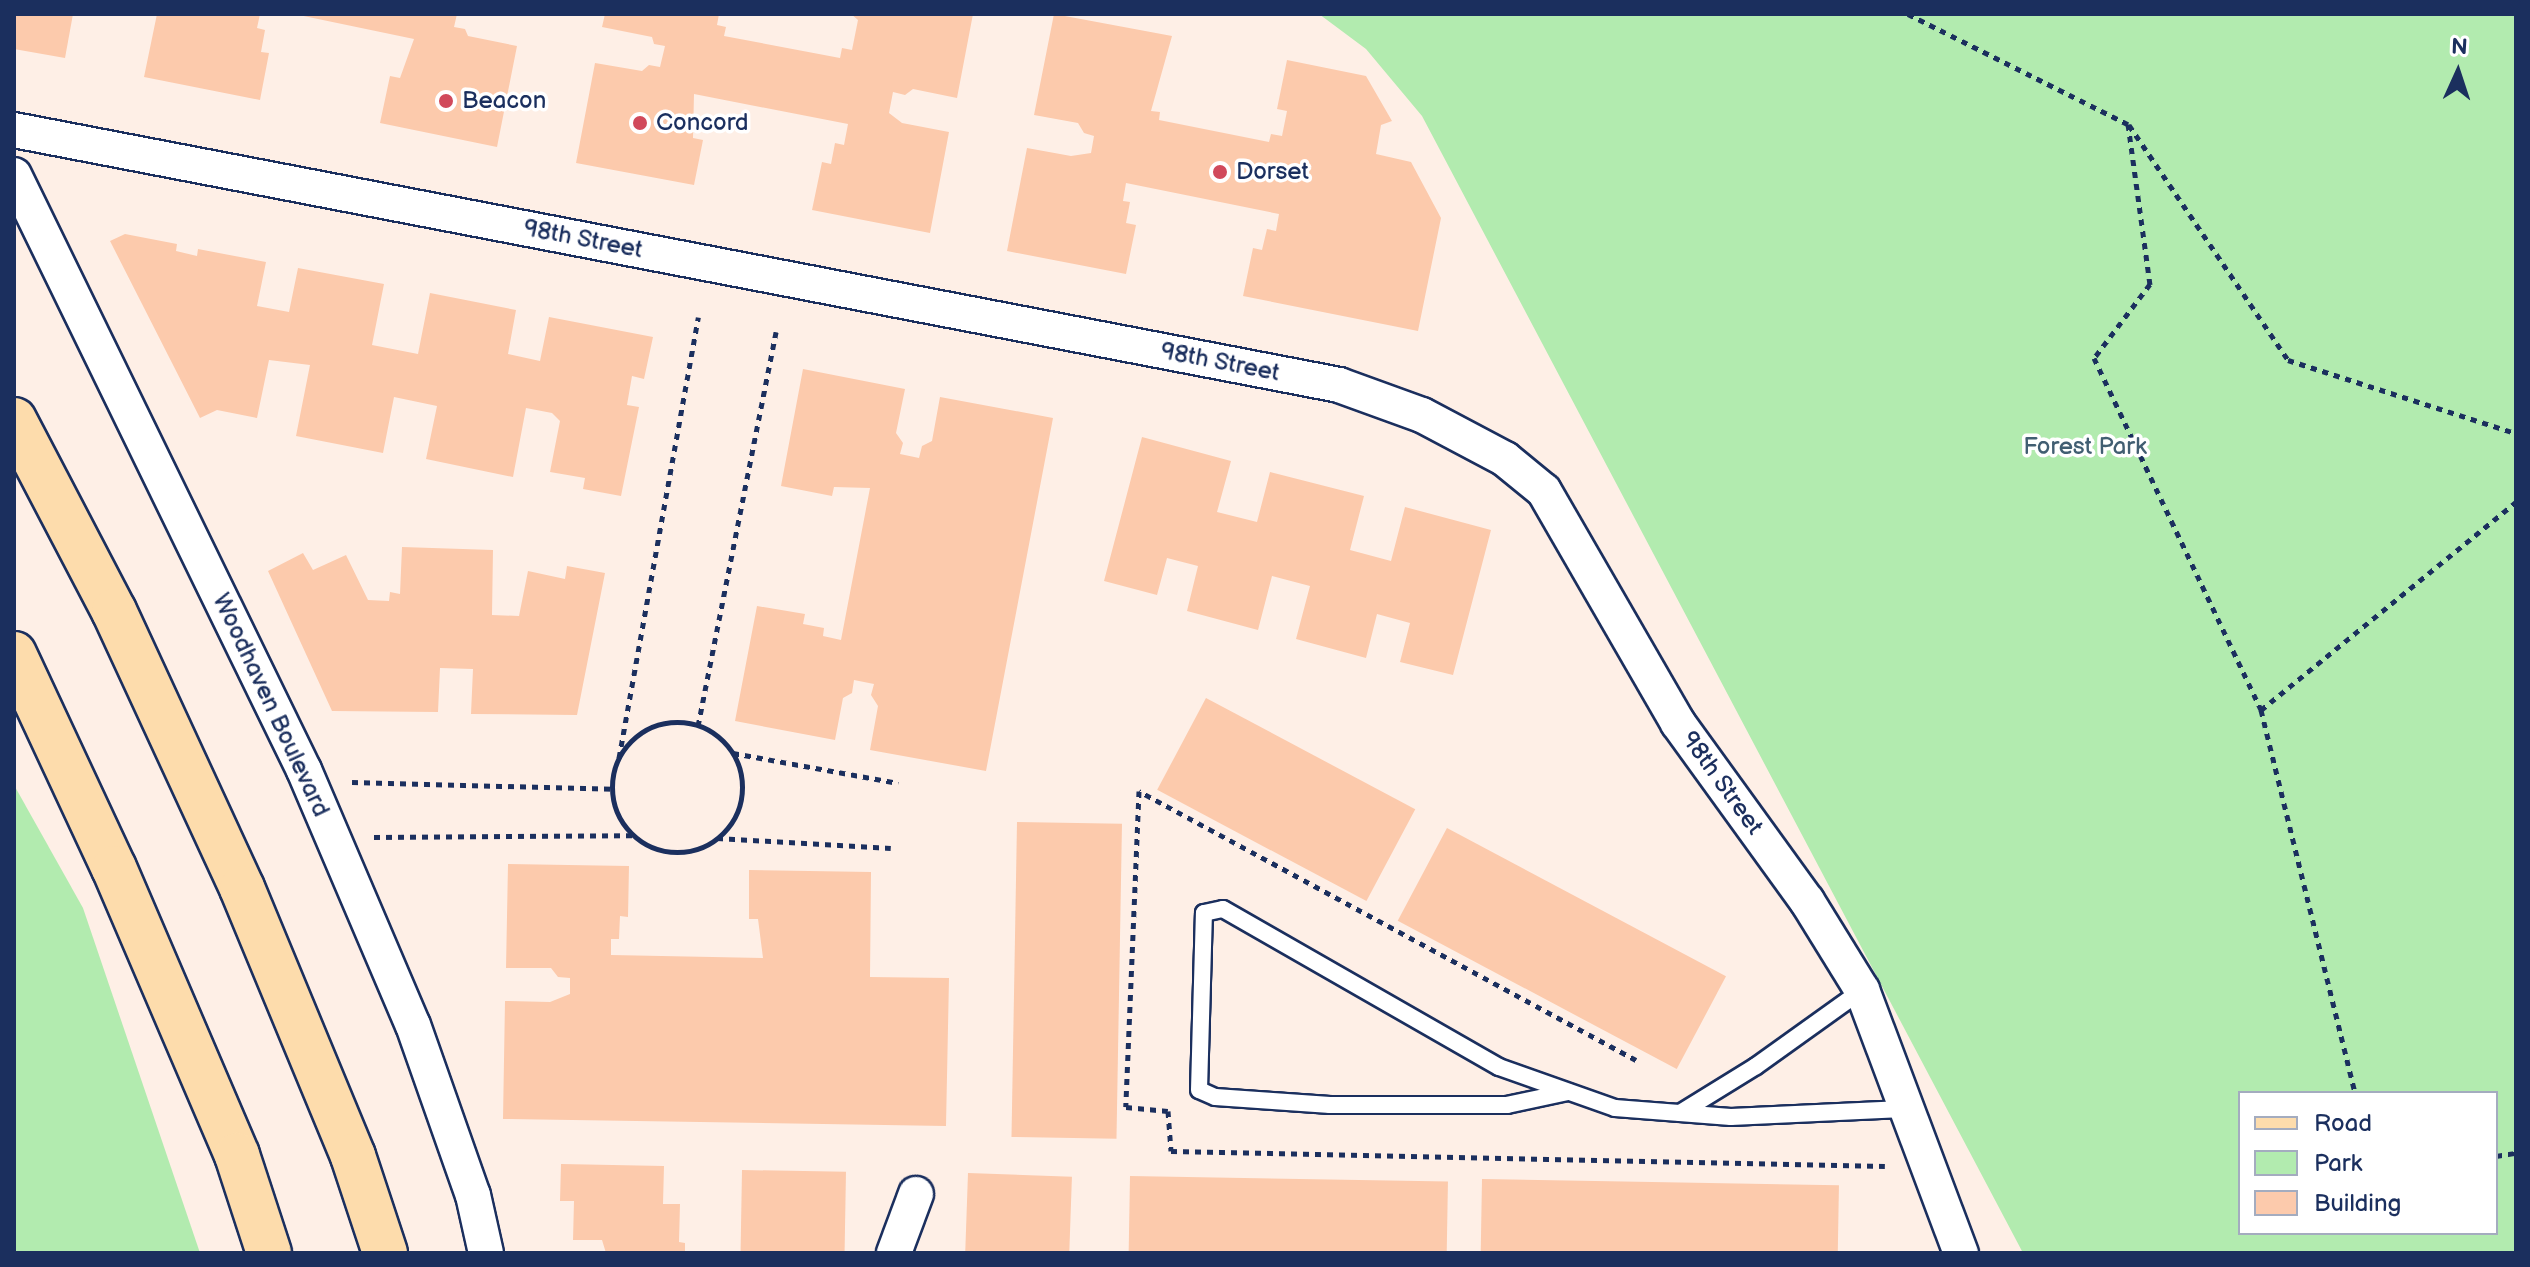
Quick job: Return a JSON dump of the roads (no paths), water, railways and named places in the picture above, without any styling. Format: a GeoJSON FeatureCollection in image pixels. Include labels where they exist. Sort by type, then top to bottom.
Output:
{"type":"FeatureCollection","features":[{"type":"Feature","properties":{"kind":"main road"},"geometry":{"type":"LineString","coordinates":[[14,420],[114,611],[242,888],[353,1156],[385,1253]]}},
{"type":"Feature","properties":{"kind":"main road"},"geometry":{"type":"LineString","coordinates":[[14,654],[114,868],[231,1141],[269,1253]]}},
{"type":"Feature","properties":{"kind":"street","name":"98th Street"},"geometry":{"type":"LineString","coordinates":[[14,130],[1339,385],[1422,415],[1505,459],[1544,491],[1678,723],[1807,901],[1862,990],[1903,1109],[1961,1253]]}},
{"type":"Feature","properties":{"kind":"street","name":"Woodhaven Boulevard"},"geometry":{"type":"LineString","coordinates":[[14,175],[304,770],[413,1025],[473,1195],[486,1253]]}},
{"type":"Feature","properties":{"kind":"street"},"geometry":{"type":"LineString","coordinates":[[894,1253],[916,1194]]}},
{"type":"Feature","properties":{"kind":"lane"},"geometry":{"type":"LineString","coordinates":[[1568,1092],[1507,1105],[1330,1105],[1215,1097],[1199,1090],[1204,913],[1223,909],[1499,1067],[1615,1108],[1731,1117],[1903,1109]]}},
{"type":"Feature","properties":{"kind":"lane"},"geometry":{"type":"LineString","coordinates":[[1680,1113],[1862,990]]}},
{"type":"Feature","properties":{"kind":"place","name":"Beacon"},"geometry":{"type":"Point","coordinates":[446,101]}},
{"type":"Feature","properties":{"kind":"place","name":"Concord"},"geometry":{"type":"Point","coordinates":[640,123]}},
{"type":"Feature","properties":{"kind":"place","name":"Dorset"},"geometry":{"type":"Point","coordinates":[1220,172]}},
{"type":"Feature","properties":{"kind":"park label","name":"Forest Park"},"geometry":{"type":"Point","coordinates":[2085,447]}}]}
